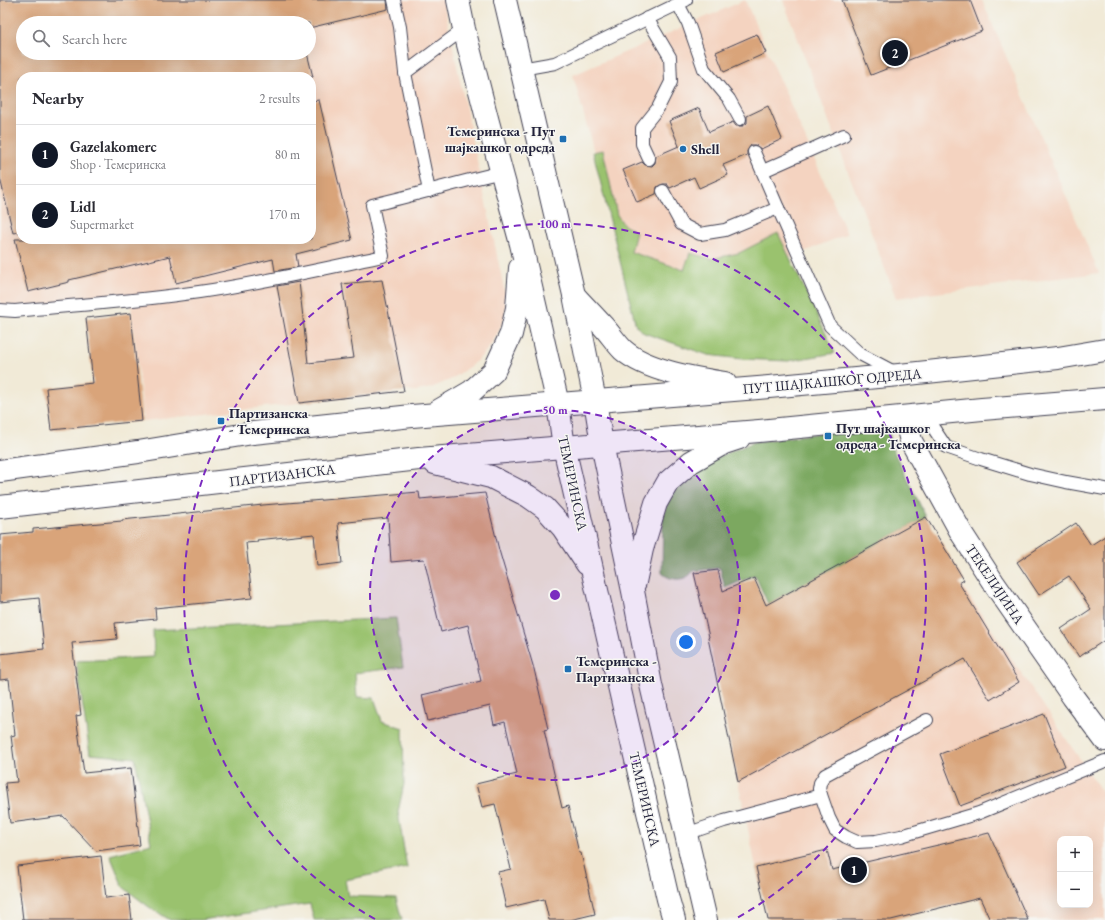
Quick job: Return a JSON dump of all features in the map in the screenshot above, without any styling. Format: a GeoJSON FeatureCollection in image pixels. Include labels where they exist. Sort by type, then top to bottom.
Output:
{"type":"FeatureCollection","features":[{"type":"Feature","properties":{"kind":"main road","name":"ТЕМЕРИНСКА"},"geometry":{"type":"LineString","coordinates":[[458,0],[464,29],[522,244],[558,404],[564,447],[674,920]]}},
{"type":"Feature","properties":{"kind":"main road"},"geometry":{"type":"LineString","coordinates":[[505,0],[574,295],[602,444],[651,685],[706,920]]}},
{"type":"Feature","properties":{"kind":"main road"},"geometry":{"type":"LineString","coordinates":[[433,414],[472,391],[494,371],[511,334],[517,308],[522,244]]}},
{"type":"Feature","properties":{"kind":"main road"},"geometry":{"type":"LineString","coordinates":[[574,295],[624,350],[635,358],[659,369],[694,378],[758,388]]}},
{"type":"Feature","properties":{"kind":"main road","name":"ПУТ ШАЈКАШКОГ ОДРЕДА"},"geometry":{"type":"LineString","coordinates":[[558,404],[899,375],[1058,358],[1105,350]]}},
{"type":"Feature","properties":{"kind":"main road"},"geometry":{"type":"LineString","coordinates":[[564,447],[759,431],[1105,399]]}},
{"type":"Feature","properties":{"kind":"main road"},"geometry":{"type":"LineString","coordinates":[[0,471],[138,452],[253,433],[433,414],[558,404]]}},
{"type":"Feature","properties":{"kind":"main road","name":"ТЕКЕЛИЈИНА"},"geometry":{"type":"LineString","coordinates":[[915,416],[911,441],[962,534],[993,582],[1073,697],[1105,740]]}},
{"type":"Feature","properties":{"kind":"main road"},"geometry":{"type":"LineString","coordinates":[[633,591],[642,549],[656,503],[668,482],[691,462],[724,443],[759,431]]}},
{"type":"Feature","properties":{"kind":"main road","name":"ПАРТИЗАНСКА"},"geometry":{"type":"LineString","coordinates":[[0,507],[419,459],[564,447]]}},
{"type":"Feature","properties":{"kind":"main road"},"geometry":{"type":"LineString","coordinates":[[419,459],[491,477],[528,496],[545,508],[562,528],[594,574]]}},
{"type":"Feature","properties":{"kind":"lane"},"geometry":{"type":"LineString","coordinates":[[394,0],[400,27],[404,73],[429,191]]}},
{"type":"Feature","properties":{"kind":"lane"},"geometry":{"type":"LineString","coordinates":[[521,69],[555,63],[682,2],[704,69],[729,99],[740,119]]}},
{"type":"Feature","properties":{"kind":"lane"},"geometry":{"type":"LineString","coordinates":[[647,18],[670,57],[671,82],[658,108],[642,128],[642,144],[648,159]]}},
{"type":"Feature","properties":{"kind":"lane"},"geometry":{"type":"LineString","coordinates":[[404,73],[464,29]]}},
{"type":"Feature","properties":{"kind":"lane"},"geometry":{"type":"LineString","coordinates":[[763,171],[844,135]]}},
{"type":"Feature","properties":{"kind":"lane"},"geometry":{"type":"LineString","coordinates":[[754,152],[830,326],[860,354],[899,375]]}},
{"type":"Feature","properties":{"kind":"lane"},"geometry":{"type":"LineString","coordinates":[[0,310],[15,311],[198,292],[256,283],[383,256],[372,205],[502,172]]}},
{"type":"Feature","properties":{"kind":"lane"},"geometry":{"type":"LineString","coordinates":[[663,191],[681,224],[700,234],[725,230],[778,208]]}},
{"type":"Feature","properties":{"kind":"lane"},"geometry":{"type":"LineString","coordinates":[[915,416],[946,447],[1030,474],[1105,489]]}},
{"type":"Feature","properties":{"kind":"lane"},"geometry":{"type":"LineString","coordinates":[[927,720],[825,775],[820,782],[819,789],[829,818],[835,830],[846,838],[857,842],[876,841],[901,836],[979,813],[1105,761]]}},
{"type":"Feature","properties":{"kind":"lane"},"geometry":{"type":"LineString","coordinates":[[686,834],[724,821],[821,795]]}},
{"type":"Feature","properties":{"kind":"shaded area"},"geometry":{"type":"Polygon","coordinates":[[[0,0],[443,0],[505,293],[506,315],[488,349],[477,361],[452,379],[431,388],[417,391],[404,391],[382,280],[342,284],[354,358],[308,363],[300,287],[278,289],[299,403],[144,421],[130,297],[0,311],[0,0]]]}},
{"type":"Feature","properties":{"kind":"shaded area"},"geometry":{"type":"Polygon","coordinates":[[[745,0],[847,234],[709,291],[622,255],[573,75],[745,0]]]}},
{"type":"Feature","properties":{"kind":"shaded area"},"geometry":{"type":"Polygon","coordinates":[[[783,0],[982,0],[1099,273],[896,298],[783,0]]]}},
{"type":"Feature","properties":{"kind":"shaded area"},"geometry":{"type":"Polygon","coordinates":[[[926,517],[964,580],[960,583],[1105,796],[1105,920],[990,920],[954,841],[832,870],[827,850],[756,867],[708,638],[926,517]]]}},
{"type":"Feature","properties":{"kind":"green space"},"geometry":{"type":"Polygon","coordinates":[[[603,150],[617,215],[624,225],[636,232],[631,252],[684,270],[690,253],[711,259],[739,253],[778,233],[835,353],[788,361],[742,359],[708,355],[644,333],[636,326],[593,152],[603,150]]]}},
{"type":"Feature","properties":{"kind":"green space"},"geometry":{"type":"Polygon","coordinates":[[[887,424],[893,450],[926,517],[768,604],[755,575],[725,588],[720,568],[693,571],[690,575],[683,579],[669,578],[662,573],[663,514],[674,486],[696,468],[754,442],[887,424]]]}},
{"type":"Feature","properties":{"kind":"green space"},"geometry":{"type":"Polygon","coordinates":[[[396,618],[403,667],[355,673],[357,697],[374,698],[382,721],[403,728],[404,784],[398,812],[407,868],[345,880],[348,896],[396,898],[402,920],[314,920],[310,904],[201,920],[170,920],[149,907],[123,887],[110,855],[151,844],[135,758],[90,754],[76,661],[154,657],[153,630],[396,618]]]}},
{"type":"Feature","properties":{"kind":"building"},"geometry":{"type":"Polygon","coordinates":[[[0,0],[387,0],[388,9],[316,26],[316,16],[16,16],[16,60],[309,60],[312,72],[16,72],[16,233],[13,233],[0,178],[0,0]]]}},
{"type":"Feature","properties":{"kind":"building"},"geometry":{"type":"Polygon","coordinates":[[[842,0],[970,0],[982,31],[871,75],[842,0]]]}},
{"type":"Feature","properties":{"kind":"building"},"geometry":{"type":"Polygon","coordinates":[[[757,34],[766,53],[724,72],[716,52],[757,34]]]}},
{"type":"Feature","properties":{"kind":"building"},"geometry":{"type":"Polygon","coordinates":[[[316,100],[319,100],[352,240],[296,254],[298,267],[275,271],[273,259],[176,283],[170,256],[69,280],[69,282],[28,292],[16,244],[316,244],[316,100]]]}},
{"type":"Feature","properties":{"kind":"building"},"geometry":{"type":"Polygon","coordinates":[[[768,106],[782,139],[761,149],[755,145],[751,145],[747,151],[747,155],[723,165],[728,175],[699,188],[694,177],[670,188],[667,184],[663,184],[657,187],[656,194],[637,202],[623,170],[642,162],[645,165],[652,166],[655,163],[656,156],[679,146],[669,121],[699,108],[709,132],[733,122],[736,126],[743,126],[747,123],[747,116],[768,106]]]}},
{"type":"Feature","properties":{"kind":"building"},"geometry":{"type":"Polygon","coordinates":[[[382,280],[404,391],[299,403],[277,286],[299,282],[308,363],[354,358],[342,284],[382,280]]]}},
{"type":"Feature","properties":{"kind":"building"},"geometry":{"type":"Polygon","coordinates":[[[131,313],[142,421],[51,430],[46,388],[93,383],[86,318],[131,313]]]}},
{"type":"Feature","properties":{"kind":"building"},"geometry":{"type":"Polygon","coordinates":[[[419,492],[420,499],[485,493],[499,550],[534,669],[548,729],[544,730],[562,808],[568,806],[579,853],[581,853],[595,914],[570,920],[549,920],[544,899],[506,908],[498,872],[511,869],[495,804],[482,807],[476,784],[517,774],[505,722],[494,725],[490,706],[428,721],[422,695],[481,681],[468,625],[441,632],[424,559],[391,562],[388,518],[338,523],[342,563],[317,566],[314,534],[257,540],[258,542],[246,543],[252,598],[155,608],[156,619],[115,623],[117,639],[72,643],[81,715],[76,716],[84,773],[131,768],[140,845],[96,851],[63,816],[10,823],[5,783],[17,782],[11,736],[15,735],[9,679],[0,680],[0,654],[44,649],[39,598],[0,602],[0,535],[33,532],[33,529],[122,521],[263,505],[419,492]]]}},
{"type":"Feature","properties":{"kind":"building"},"geometry":{"type":"Polygon","coordinates":[[[926,517],[964,580],[959,583],[1019,682],[990,700],[965,659],[738,782],[709,637],[694,573],[718,570],[723,591],[754,578],[766,605],[926,517]]]}},
{"type":"Feature","properties":{"kind":"building"},"geometry":{"type":"Polygon","coordinates":[[[1076,523],[1091,545],[1105,536],[1105,640],[1079,657],[1061,629],[1091,609],[1069,576],[1039,595],[1017,562],[1076,523]]]}},
{"type":"Feature","properties":{"kind":"building"},"geometry":{"type":"Polygon","coordinates":[[[1044,714],[1065,766],[960,806],[940,754],[1044,714]]]}},
{"type":"Feature","properties":{"kind":"building"},"geometry":{"type":"Polygon","coordinates":[[[989,833],[1028,920],[990,920],[980,898],[891,920],[768,920],[756,867],[827,850],[832,870],[989,833]]]}},
{"type":"Feature","properties":{"kind":"building"},"geometry":{"type":"Polygon","coordinates":[[[101,856],[106,898],[129,895],[132,920],[23,920],[17,866],[101,856]]]}},
{"type":"Feature","properties":{"kind":"place","name":"Lidl"},"geometry":{"type":"Point","coordinates":[895,53]}},
{"type":"Feature","properties":{"kind":"place","name":"Темеринска - Пут шајкашког одреда"},"geometry":{"type":"Point","coordinates":[563,139]}},
{"type":"Feature","properties":{"kind":"place","name":"Shell"},"geometry":{"type":"Point","coordinates":[683,149]}},
{"type":"Feature","properties":{"kind":"place","name":"Партизанска - Темеринска"},"geometry":{"type":"Point","coordinates":[221,421]}},
{"type":"Feature","properties":{"kind":"place","name":"Пут шајкашког одреда - Темеринска"},"geometry":{"type":"Point","coordinates":[828,436]}},
{"type":"Feature","properties":{"kind":"place","name":"Темеринска - Партизанска"},"geometry":{"type":"Point","coordinates":[568,669]}},
{"type":"Feature","properties":{"kind":"place","name":"Gazelakomerc"},"geometry":{"type":"Point","coordinates":[854,870]}}]}
